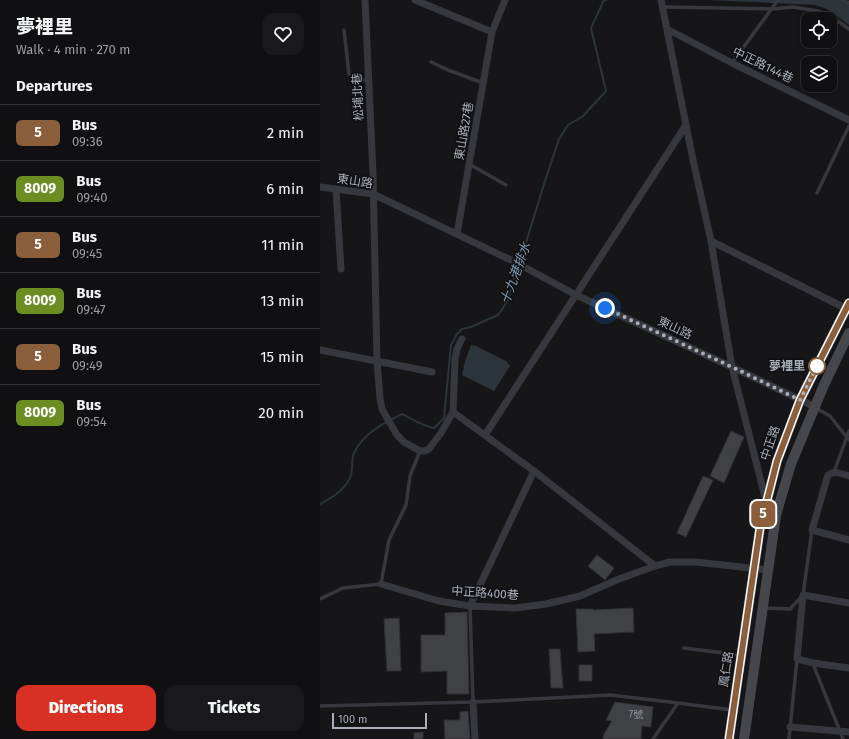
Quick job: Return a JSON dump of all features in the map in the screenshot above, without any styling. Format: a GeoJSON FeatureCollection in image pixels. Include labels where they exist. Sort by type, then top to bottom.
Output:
{"type":"FeatureCollection","features":[{"type":"Feature","properties":{"kind":"main road","name":"中正路"},"geometry":{"type":"LineString","coordinates":[[749,603],[760,528],[777,461],[800,400],[848,307]]}},
{"type":"Feature","properties":{"kind":"main road"},"geometry":{"type":"LineString","coordinates":[[744,739],[776,515],[791,464],[824,385],[849,332]]}},
{"type":"Feature","properties":{"kind":"main road","name":"鳳仁路"},"geometry":{"type":"LineString","coordinates":[[729,739],[749,603]]}},
{"type":"Feature","properties":{"kind":"street","name":"松埔北巷"},"geometry":{"type":"LineString","coordinates":[[365,0],[373,194],[377,361],[380,398],[382,409],[396,435],[404,442],[420,451]]}},
{"type":"Feature","properties":{"kind":"street"},"geometry":{"type":"LineString","coordinates":[[415,0],[492,32]]}},
{"type":"Feature","properties":{"kind":"street","name":"東山路27巷"},"geometry":{"type":"LineString","coordinates":[[457,234],[492,32],[505,0]]}},
{"type":"Feature","properties":{"kind":"street"},"geometry":{"type":"LineString","coordinates":[[662,3],[711,241],[732,367],[766,502]]}},
{"type":"Feature","properties":{"kind":"street","name":"中正路144巷"},"geometry":{"type":"LineString","coordinates":[[667,29],[732,63],[849,120]]}},
{"type":"Feature","properties":{"kind":"street"},"geometry":{"type":"LineString","coordinates":[[485,435],[686,125]]}},
{"type":"Feature","properties":{"kind":"street","name":"東山路"},"geometry":{"type":"LineString","coordinates":[[320,187],[373,194],[515,262],[576,295],[815,407]]}},
{"type":"Feature","properties":{"kind":"street"},"geometry":{"type":"LineString","coordinates":[[336,189],[341,269]]}},
{"type":"Feature","properties":{"kind":"street"},"geometry":{"type":"LineString","coordinates":[[711,241],[848,307]]}},
{"type":"Feature","properties":{"kind":"street"},"geometry":{"type":"LineString","coordinates":[[420,451],[429,449],[453,412],[455,360],[457,349],[462,339]]}},
{"type":"Feature","properties":{"kind":"street"},"geometry":{"type":"LineString","coordinates":[[320,350],[432,372]]}},
{"type":"Feature","properties":{"kind":"street"},"geometry":{"type":"LineString","coordinates":[[453,412],[534,471],[655,566]]}},
{"type":"Feature","properties":{"kind":"street"},"geometry":{"type":"LineString","coordinates":[[470,606],[534,471]]}},
{"type":"Feature","properties":{"kind":"street"},"geometry":{"type":"LineString","coordinates":[[849,476],[834,472],[830,473],[812,530],[849,540]]}},
{"type":"Feature","properties":{"kind":"street","name":"中正路400巷"},"geometry":{"type":"LineString","coordinates":[[381,584],[439,600],[470,606],[515,608],[546,604],[580,596],[619,579],[670,562],[695,562],[769,570]]}},
{"type":"Feature","properties":{"kind":"street"},"geometry":{"type":"LineString","coordinates":[[849,603],[803,595],[797,659],[813,663],[849,668]]}},
{"type":"Feature","properties":{"kind":"street"},"geometry":{"type":"LineString","coordinates":[[473,702],[475,739]]}},
{"type":"Feature","properties":{"kind":"street"},"geometry":{"type":"LineString","coordinates":[[790,727],[849,732]]}},
{"type":"Feature","properties":{"kind":"lane"},"geometry":{"type":"LineString","coordinates":[[732,63],[778,0]]}},
{"type":"Feature","properties":{"kind":"lane"},"geometry":{"type":"LineString","coordinates":[[842,0],[849,3]]}},
{"type":"Feature","properties":{"kind":"lane"},"geometry":{"type":"LineString","coordinates":[[662,3],[793,7],[818,11],[835,19],[849,29]]}},
{"type":"Feature","properties":{"kind":"lane"},"geometry":{"type":"LineString","coordinates":[[344,30],[349,74],[369,82]]}},
{"type":"Feature","properties":{"kind":"lane"},"geometry":{"type":"LineString","coordinates":[[431,62],[483,83]]}},
{"type":"Feature","properties":{"kind":"lane"},"geometry":{"type":"LineString","coordinates":[[817,193],[849,126]]}},
{"type":"Feature","properties":{"kind":"lane"},"geometry":{"type":"LineString","coordinates":[[469,164],[506,185]]}},
{"type":"Feature","properties":{"kind":"lane"},"geometry":{"type":"LineString","coordinates":[[815,407],[830,416],[848,439]]}},
{"type":"Feature","properties":{"kind":"lane"},"geometry":{"type":"LineString","coordinates":[[834,472],[848,439],[849,431]]}},
{"type":"Feature","properties":{"kind":"lane"},"geometry":{"type":"LineString","coordinates":[[320,599],[343,588],[381,584],[389,540],[406,506],[410,476],[420,451]]}},
{"type":"Feature","properties":{"kind":"lane"},"geometry":{"type":"LineString","coordinates":[[763,608],[790,609],[803,595],[812,530]]}},
{"type":"Feature","properties":{"kind":"lane"},"geometry":{"type":"LineString","coordinates":[[470,606],[473,702]]}},
{"type":"Feature","properties":{"kind":"lane"},"geometry":{"type":"LineString","coordinates":[[684,648],[741,655]]}},
{"type":"Feature","properties":{"kind":"lane"},"geometry":{"type":"LineString","coordinates":[[789,739],[797,659]]}},
{"type":"Feature","properties":{"kind":"lane"},"geometry":{"type":"LineString","coordinates":[[813,663],[843,739]]}},
{"type":"Feature","properties":{"kind":"lane"},"geometry":{"type":"LineString","coordinates":[[320,706],[473,702],[611,695],[733,710]]}},
{"type":"Feature","properties":{"kind":"lane"},"geometry":{"type":"LineString","coordinates":[[653,739],[678,703]]}},
{"type":"Feature","properties":{"kind":"shaded area"},"geometry":{"type":"Polygon","coordinates":[[[709,0],[845,0],[849,3],[849,25],[837,16],[837,12],[831,12],[815,5],[709,0]]]}},
{"type":"Feature","properties":{"kind":"shaded area"},"geometry":{"type":"Polygon","coordinates":[[[471,345],[506,361],[510,366],[494,391],[462,375],[471,345]]]}},
{"type":"Feature","properties":{"kind":"building"},"geometry":{"type":"Polygon","coordinates":[[[731,431],[744,437],[724,483],[710,476],[731,431]]]}},
{"type":"Feature","properties":{"kind":"building"},"geometry":{"type":"Polygon","coordinates":[[[703,476],[713,480],[686,537],[677,533],[703,476]]]}},
{"type":"Feature","properties":{"kind":"building"},"geometry":{"type":"Polygon","coordinates":[[[597,555],[614,568],[605,580],[588,566],[597,555]]]}},
{"type":"Feature","properties":{"kind":"building"},"geometry":{"type":"Polygon","coordinates":[[[633,608],[634,632],[594,634],[595,651],[578,652],[576,609],[593,610],[633,608]]]}},
{"type":"Feature","properties":{"kind":"building"},"geometry":{"type":"Polygon","coordinates":[[[467,612],[469,694],[447,694],[447,671],[421,672],[421,635],[445,635],[445,613],[467,612]]]}},
{"type":"Feature","properties":{"kind":"building"},"geometry":{"type":"Polygon","coordinates":[[[399,618],[401,671],[387,671],[384,619],[399,618]]]}},
{"type":"Feature","properties":{"kind":"building"},"geometry":{"type":"Polygon","coordinates":[[[549,649],[560,649],[563,688],[551,688],[549,649]]]}},
{"type":"Feature","properties":{"kind":"building"},"geometry":{"type":"Polygon","coordinates":[[[579,665],[592,665],[592,681],[579,681],[579,665]]]}},
{"type":"Feature","properties":{"kind":"building"},"geometry":{"type":"Polygon","coordinates":[[[615,702],[653,707],[651,727],[642,726],[641,739],[603,739],[604,734],[612,721],[606,720],[615,702]]]}},
{"type":"Feature","properties":{"kind":"building"},"geometry":{"type":"Polygon","coordinates":[[[468,711],[470,739],[445,739],[444,720],[460,720],[460,712],[468,711]]]}},
{"type":"Feature","properties":{"kind":"building"},"geometry":{"type":"Polygon","coordinates":[[[423,732],[423,739],[414,739],[414,733],[423,732]]]}},
{"type":"Feature","properties":{"kind":"waterway","name":"十九港排水"},"geometry":{"type":"LineString","coordinates":[[520,262],[559,139],[568,125],[583,116],[606,91],[591,28],[604,0],[606,0]]}},
{"type":"Feature","properties":{"kind":"waterway","name":"十九港排水"},"geometry":{"type":"LineString","coordinates":[[320,504],[334,496],[346,485],[351,475],[354,453],[363,440],[374,430],[402,414],[421,424],[434,428],[444,418],[451,345],[457,334],[462,329],[471,327],[498,315],[507,301],[519,266]]}},
{"type":"Feature","properties":{"kind":"bus line","name":"5"},"geometry":{"type":"LineString","coordinates":[[729,739],[760,528],[777,461],[800,400],[849,303]]}},
{"type":"Feature","properties":{"kind":"place","name":"夢裡里"},"geometry":{"type":"Point","coordinates":[817,366]}},
{"type":"Feature","properties":{"kind":"route"},"geometry":{"type":"LineString","coordinates":[[605,308],[800,400],[817,366]]}}]}
